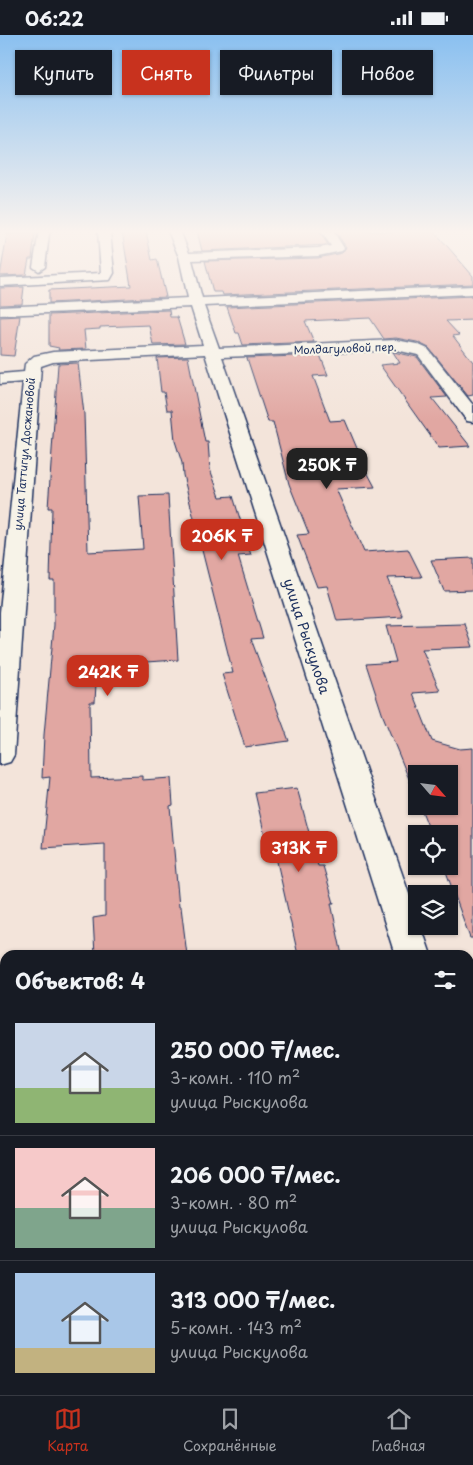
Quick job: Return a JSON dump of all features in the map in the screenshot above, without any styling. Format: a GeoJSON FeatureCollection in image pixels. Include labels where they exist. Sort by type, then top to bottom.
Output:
{"type":"FeatureCollection","features":[{"type":"Feature","properties":{"kind":"street","name":"улица Рыскулова"},"geometry":{"type":"LineString","coordinates":[[194,294],[411,950]]}},
{"type":"Feature","properties":{"kind":"street"},"geometry":{"type":"LineString","coordinates":[[0,311],[370,294]]}},
{"type":"Feature","properties":{"kind":"street","name":"Молдагуловой пер."},"geometry":{"type":"LineString","coordinates":[[213,351],[412,347],[423,352],[473,417]]}},
{"type":"Feature","properties":{"kind":"street","name":"улица Таттигул Досжановой"},"geometry":{"type":"LineString","coordinates":[[0,755],[30,377],[33,364],[40,359],[53,357],[213,351]]}},
{"type":"Feature","properties":{"kind":"street"},"geometry":{"type":"LineString","coordinates":[[0,379],[30,377]]}},
{"type":"Feature","properties":{"kind":"building"},"geometry":{"type":"Polygon","coordinates":[[[0,294],[23,294],[22,304],[0,305],[0,294]]]}},
{"type":"Feature","properties":{"kind":"building"},"geometry":{"type":"Polygon","coordinates":[[[49,294],[165,294],[166,297],[49,303],[49,294]]]}},
{"type":"Feature","properties":{"kind":"building"},"geometry":{"type":"Polygon","coordinates":[[[473,296],[473,320],[446,321],[459,335],[453,336],[473,362],[473,395],[468,396],[429,348],[417,342],[396,338],[384,339],[370,318],[305,321],[314,342],[243,345],[239,333],[236,333],[227,307],[473,296]]]}},
{"type":"Feature","properties":{"kind":"building"},"geometry":{"type":"Polygon","coordinates":[[[169,310],[170,317],[177,317],[185,344],[153,345],[149,325],[100,327],[100,329],[84,330],[86,349],[58,350],[59,348],[49,346],[49,315],[169,310]]]}},
{"type":"Feature","properties":{"kind":"building"},"geometry":{"type":"Polygon","coordinates":[[[20,316],[14,356],[0,355],[0,317],[20,316]]]}},
{"type":"Feature","properties":{"kind":"building"},"geometry":{"type":"Polygon","coordinates":[[[393,352],[417,357],[447,397],[432,398],[470,446],[439,448],[380,365],[400,363],[393,352]]]}},
{"type":"Feature","properties":{"kind":"building"},"geometry":{"type":"Polygon","coordinates":[[[320,355],[328,375],[313,376],[330,421],[345,420],[359,453],[357,453],[375,487],[336,489],[364,552],[408,549],[422,577],[387,578],[403,617],[337,621],[327,586],[317,587],[297,535],[309,534],[289,484],[273,422],[268,422],[247,358],[320,355]]]}},
{"type":"Feature","properties":{"kind":"building"},"geometry":{"type":"Polygon","coordinates":[[[188,357],[205,442],[208,442],[210,469],[220,497],[233,496],[251,555],[238,556],[263,638],[251,639],[289,741],[245,747],[222,674],[233,673],[175,441],[172,410],[167,410],[164,392],[161,392],[157,358],[188,357]]]}},
{"type":"Feature","properties":{"kind":"building"},"geometry":{"type":"Polygon","coordinates":[[[78,363],[84,414],[88,552],[143,549],[139,496],[168,495],[178,660],[97,665],[95,702],[90,702],[91,778],[142,776],[142,780],[171,778],[173,805],[170,806],[179,907],[181,907],[186,950],[95,950],[93,918],[105,916],[105,844],[43,848],[50,777],[42,778],[44,735],[54,625],[54,580],[50,580],[52,508],[48,508],[58,364],[78,363]]]}},
{"type":"Feature","properties":{"kind":"building"},"geometry":{"type":"Polygon","coordinates":[[[473,558],[473,590],[444,591],[431,560],[473,558]]]}},
{"type":"Feature","properties":{"kind":"building"},"geometry":{"type":"Polygon","coordinates":[[[465,624],[473,647],[422,649],[440,691],[413,693],[432,741],[460,749],[473,748],[473,938],[470,938],[458,905],[458,885],[451,885],[447,875],[458,875],[458,825],[427,825],[424,815],[458,815],[458,765],[408,765],[408,777],[383,716],[366,664],[396,662],[386,626],[465,624]]]}},
{"type":"Feature","properties":{"kind":"building"},"geometry":{"type":"Polygon","coordinates":[[[297,788],[318,866],[323,866],[334,903],[331,903],[341,950],[297,950],[276,857],[270,858],[255,793],[297,788]]]}}]}
